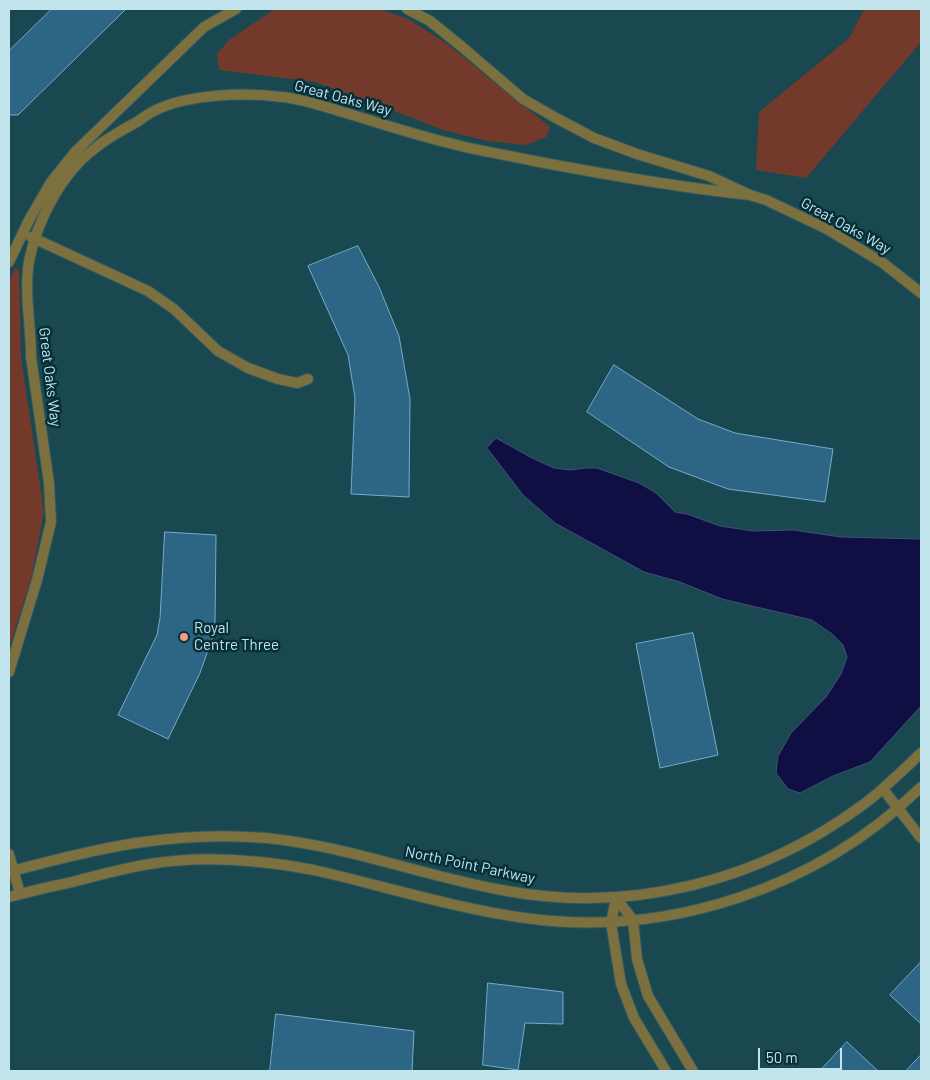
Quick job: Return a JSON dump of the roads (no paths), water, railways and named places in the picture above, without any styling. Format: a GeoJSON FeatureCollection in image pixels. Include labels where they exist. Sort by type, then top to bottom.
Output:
{"type":"FeatureCollection","features":[{"type":"Feature","properties":{"kind":"street"},"geometry":{"type":"LineString","coordinates":[[9,262],[29,220],[51,182],[75,152],[204,27],[236,9]]}},
{"type":"Feature","properties":{"kind":"street","name":"Great Oaks Way"},"geometry":{"type":"LineString","coordinates":[[407,9],[430,21],[524,99],[556,118],[594,138],[637,154],[702,174],[766,200],[827,228],[884,263],[921,293]]}},
{"type":"Feature","properties":{"kind":"street","name":"Great Oaks Way"},"geometry":{"type":"LineString","coordinates":[[9,672],[38,580],[51,522],[49,483],[31,357],[27,310],[29,262],[42,221],[58,191],[80,162],[93,150],[156,110],[185,101],[226,95],[264,95],[296,99],[453,144],[580,170],[750,195]]}},
{"type":"Feature","properties":{"kind":"street"},"geometry":{"type":"LineString","coordinates":[[23,233],[148,291],[174,309],[218,350],[248,368],[278,379],[297,383],[308,378]]}},
{"type":"Feature","properties":{"kind":"street","name":"North Point Parkway"},"geometry":{"type":"LineString","coordinates":[[11,872],[142,841],[221,835],[270,838],[322,847],[506,891],[588,899],[616,898],[678,889],[718,880],[797,847],[823,832],[865,803],[883,789],[921,752]]}},
{"type":"Feature","properties":{"kind":"street"},"geometry":{"type":"LineString","coordinates":[[9,897],[107,872],[152,864],[196,860],[235,860],[314,870],[498,914],[553,922],[611,923],[675,915],[702,909],[770,886],[796,875],[862,836],[899,808],[921,787]]}},
{"type":"Feature","properties":{"kind":"street"},"geometry":{"type":"LineString","coordinates":[[883,789],[921,838]]}},
{"type":"Feature","properties":{"kind":"street"},"geometry":{"type":"LineString","coordinates":[[9,854],[11,872],[20,894]]}},
{"type":"Feature","properties":{"kind":"street"},"geometry":{"type":"LineString","coordinates":[[616,898],[633,920],[638,959],[648,996],[693,1071]]}},
{"type":"Feature","properties":{"kind":"street"},"geometry":{"type":"LineString","coordinates":[[616,898],[611,923],[621,984],[634,1018],[666,1071]]}},
{"type":"Feature","properties":{"kind":"place","name":"Royal Centre Three"},"geometry":{"type":"Point","coordinates":[184,637]}}]}
